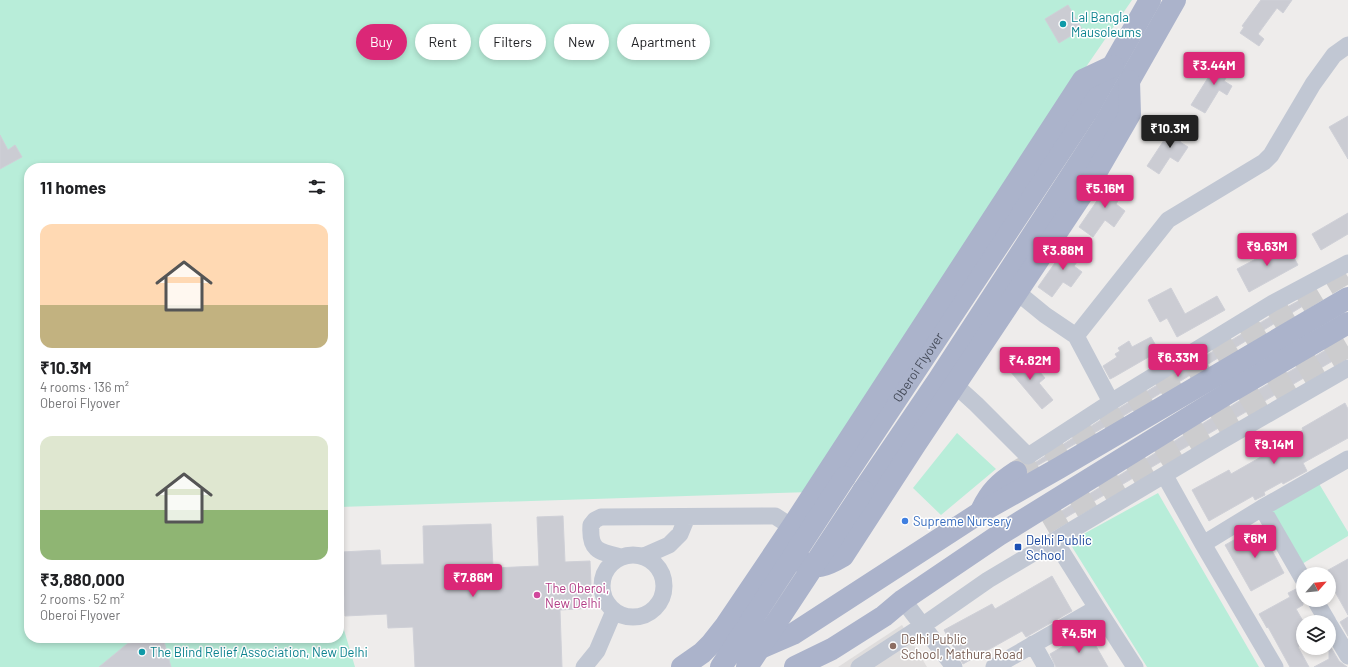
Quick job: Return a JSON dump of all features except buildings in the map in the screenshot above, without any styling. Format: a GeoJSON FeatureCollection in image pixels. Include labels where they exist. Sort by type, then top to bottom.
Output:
{"type":"FeatureCollection","features":[{"type":"Feature","properties":{"kind":"main road","name":"Oberoi Flyover"},"geometry":{"type":"LineString","coordinates":[[745,661],[805,578],[939,379],[1095,119],[1113,66],[1150,0]]}},
{"type":"Feature","properties":{"kind":"main road","name":"Oberoi Flyover"},"geometry":{"type":"LineString","coordinates":[[721,667],[785,566],[1095,119],[1128,81],[1175,0]]}},
{"type":"Feature","properties":{"kind":"main road"},"geometry":{"type":"LineString","coordinates":[[682,667],[692,661],[711,644],[726,625],[1083,80],[1113,66]]}},
{"type":"Feature","properties":{"kind":"main road"},"geometry":{"type":"LineString","coordinates":[[792,526],[790,540],[791,550],[798,560],[805,564],[819,567],[834,562],[842,556],[1093,178],[1130,114],[1128,81]]}},
{"type":"Feature","properties":{"kind":"main road"},"geometry":{"type":"LineString","coordinates":[[702,667],[745,661],[793,634],[981,512],[1059,468],[1348,298]]}},
{"type":"Feature","properties":{"kind":"main road"},"geometry":{"type":"LineString","coordinates":[[795,667],[832,649],[884,616],[903,600],[999,535],[1230,392],[1348,323]]}},
{"type":"Feature","properties":{"kind":"main road"},"geometry":{"type":"LineString","coordinates":[[981,512],[988,496],[1003,480],[1016,472]]}},
{"type":"Feature","properties":{"kind":"main road"},"geometry":{"type":"LineString","coordinates":[[999,535],[1049,532]]}},
{"type":"Feature","properties":{"kind":"main road"},"geometry":{"type":"LineString","coordinates":[[810,667],[832,649]]}},
{"type":"Feature","properties":{"kind":"street"},"geometry":{"type":"LineString","coordinates":[[1076,336],[1168,220],[1256,167],[1270,155],[1313,84],[1334,56],[1348,45]]}},
{"type":"Feature","properties":{"kind":"street"},"geometry":{"type":"LineString","coordinates":[[955,385],[1028,456],[1111,402],[1273,303],[1348,263]]}},
{"type":"Feature","properties":{"kind":"street"},"geometry":{"type":"LineString","coordinates":[[1017,292],[1045,315],[1076,336],[1111,402]]}},
{"type":"Feature","properties":{"kind":"street"},"geometry":{"type":"LineString","coordinates":[[859,667],[922,626],[988,580],[1049,532],[1165,476],[1348,368]]}},
{"type":"Feature","properties":{"kind":"street"},"geometry":{"type":"LineString","coordinates":[[1202,544],[1348,459]]}},
{"type":"Feature","properties":{"kind":"street"},"geometry":{"type":"LineString","coordinates":[[1165,476],[1202,544],[1275,667]]}},
{"type":"Feature","properties":{"kind":"street"},"geometry":{"type":"LineString","coordinates":[[1262,508],[1296,567]]}},
{"type":"Feature","properties":{"kind":"street"},"geometry":{"type":"LineString","coordinates":[[621,557],[600,552],[594,546],[590,537],[591,525],[595,520],[601,517],[775,516],[792,526]]}},
{"type":"Feature","properties":{"kind":"street"},"geometry":{"type":"LineString","coordinates":[[644,556],[669,545],[680,534],[687,517]]}},
{"type":"Feature","properties":{"kind":"street"},"geometry":{"type":"LineString","coordinates":[[1049,532],[1135,667]]}},
{"type":"Feature","properties":{"kind":"street"},"geometry":{"type":"LineString","coordinates":[[634,554],[644,556],[653,562],[660,570],[664,580],[664,591],[654,609],[645,614],[635,617],[624,616],[614,611],[603,595],[603,575],[608,566],[615,559],[621,557],[634,554]]}},
{"type":"Feature","properties":{"kind":"street"},"geometry":{"type":"LineString","coordinates":[[903,600],[954,667]]}},
{"type":"Feature","properties":{"kind":"street"},"geometry":{"type":"LineString","coordinates":[[994,667],[1097,608]]}},
{"type":"Feature","properties":{"kind":"street"},"geometry":{"type":"LineString","coordinates":[[584,667],[596,650],[614,611]]}},
{"type":"Feature","properties":{"kind":"street"},"geometry":{"type":"LineString","coordinates":[[1336,635],[1348,656]]}},
{"type":"Feature","properties":{"kind":"street"},"geometry":{"type":"LineString","coordinates":[[1033,644],[1046,667]]}},
{"type":"Feature","properties":{"kind":"shaded area","name":"Delhi Public School, Mathura Road"},"geometry":{"type":"Polygon","coordinates":[[[902,625],[927,667],[838,667],[902,625]]]}},
{"type":"Feature","properties":{"kind":"green space"},"geometry":{"type":"Polygon","coordinates":[[[0,0],[1132,0],[1002,189],[811,492],[344,507],[344,163],[24,163],[24,643],[344,643],[344,630],[355,667],[0,667],[0,0]]]}},
{"type":"Feature","properties":{"kind":"green space"},"geometry":{"type":"Polygon","coordinates":[[[957,433],[996,469],[941,515],[913,488],[957,433]]]}},
{"type":"Feature","properties":{"kind":"green space"},"geometry":{"type":"Polygon","coordinates":[[[1318,482],[1348,532],[1348,536],[1302,564],[1270,511],[1318,482]]]}},
{"type":"Feature","properties":{"kind":"green space"},"geometry":{"type":"Polygon","coordinates":[[[1158,493],[1259,667],[1147,667],[1069,542],[1158,493]]]}},
{"type":"Feature","properties":{"kind":"tunnel"},"geometry":{"type":"LineString","coordinates":[[1016,472],[1348,272]]}},
{"type":"Feature","properties":{"kind":"tunnel"},"geometry":{"type":"LineString","coordinates":[[1044,524],[1348,346]]}},
{"type":"Feature","properties":{"kind":"place","name":"Lal Bangla Mausoleums"},"geometry":{"type":"Point","coordinates":[1063,24]}},
{"type":"Feature","properties":{"kind":"place","name":"Supreme Nursery"},"geometry":{"type":"Point","coordinates":[905,521]}},
{"type":"Feature","properties":{"kind":"place","name":"Delhi Public School"},"geometry":{"type":"Point","coordinates":[1018,547]}},
{"type":"Feature","properties":{"kind":"place","name":"The Oberoi, New Delhi"},"geometry":{"type":"Point","coordinates":[537,595]}},
{"type":"Feature","properties":{"kind":"place","name":"Delhi Public School, Mathura Road"},"geometry":{"type":"Point","coordinates":[893,646]}},
{"type":"Feature","properties":{"kind":"place","name":"The Blind Relief Association, New Delhi"},"geometry":{"type":"Point","coordinates":[142,652]}}]}
